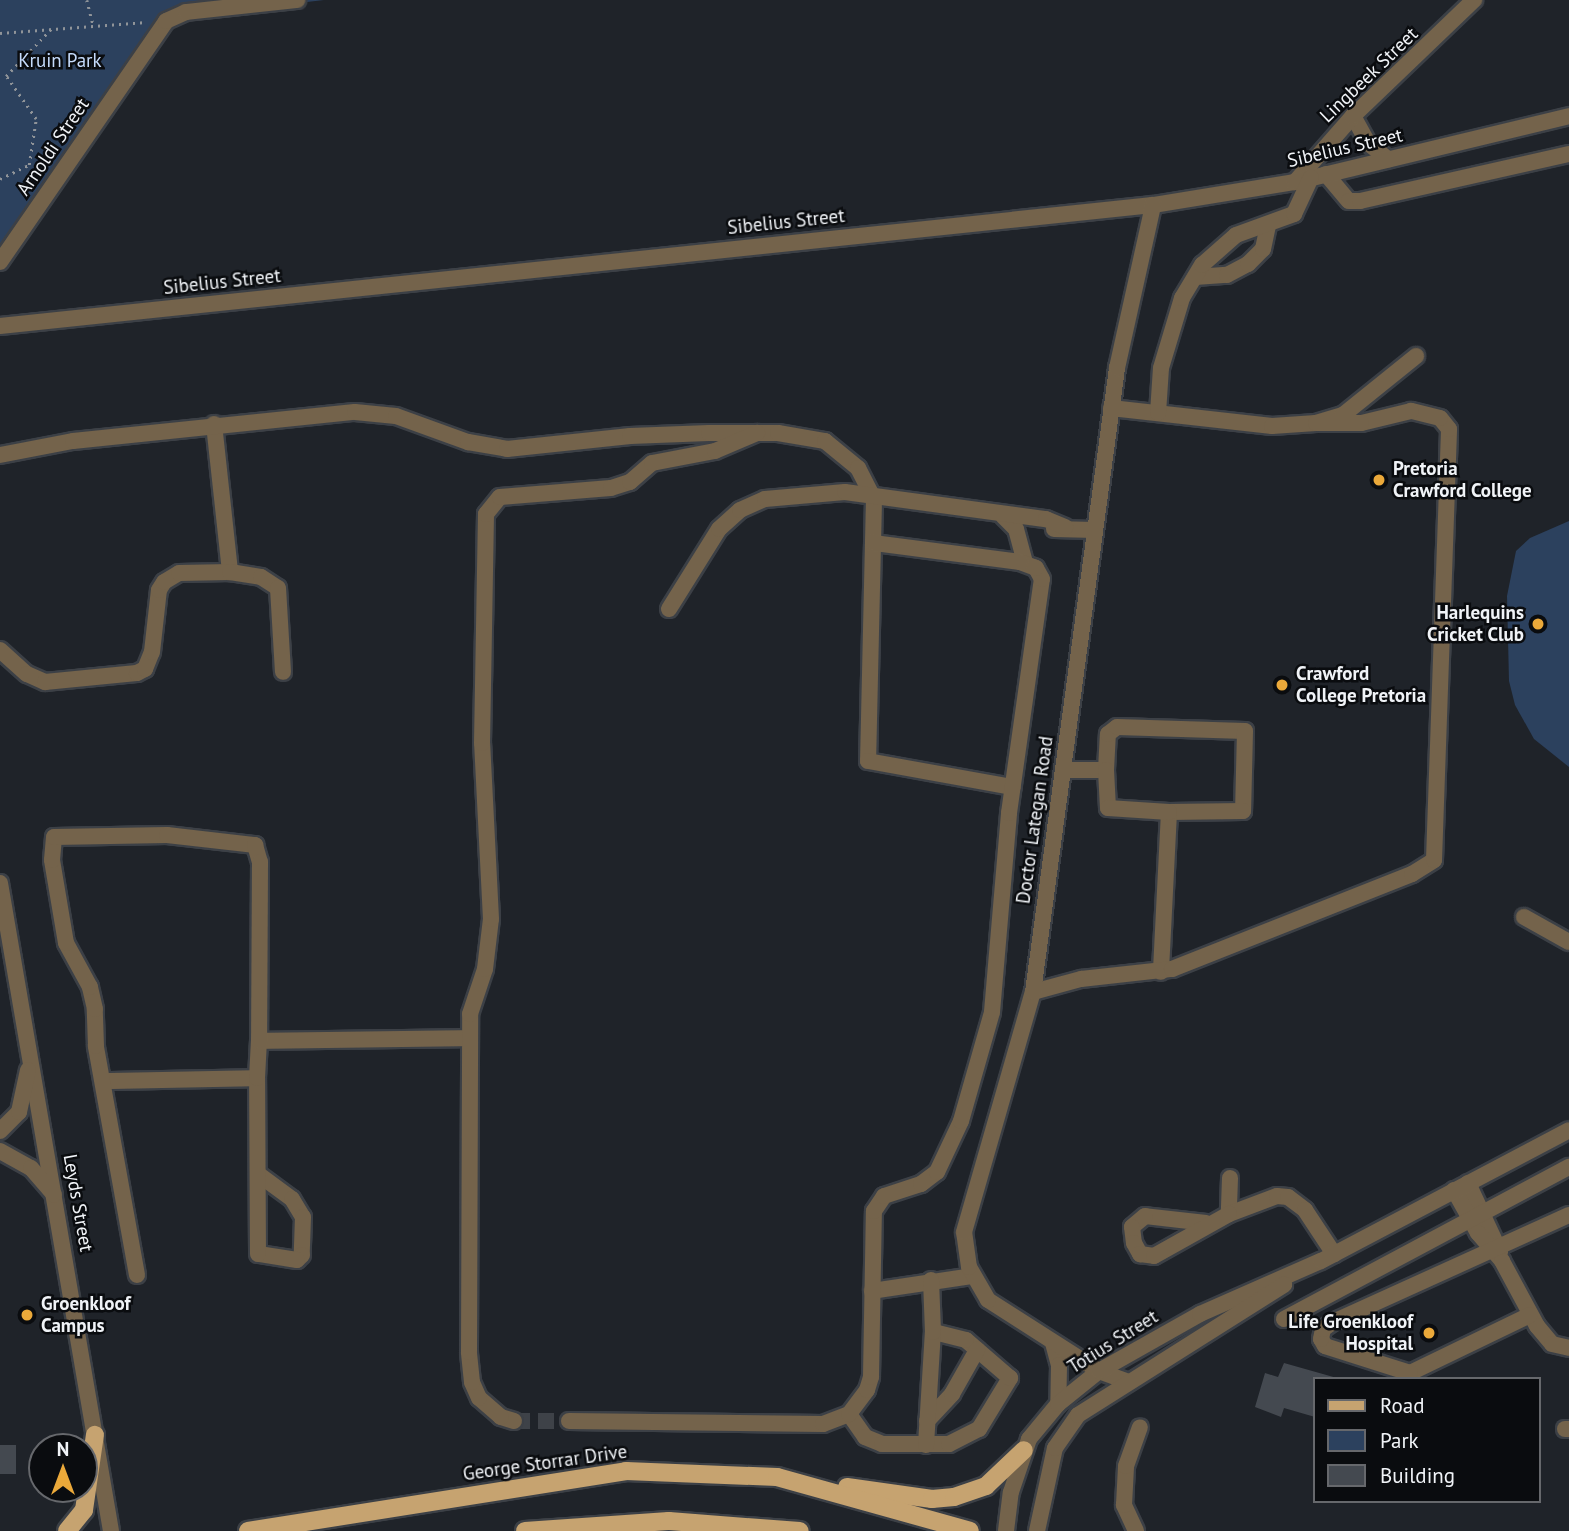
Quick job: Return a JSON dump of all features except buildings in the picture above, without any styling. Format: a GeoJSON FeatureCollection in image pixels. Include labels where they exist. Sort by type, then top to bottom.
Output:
{"type":"FeatureCollection","features":[{"type":"Feature","properties":{"kind":"main road"},"geometry":{"type":"LineString","coordinates":[[777,1478],[943,1499],[986,1486],[1024,1450]]}},
{"type":"Feature","properties":{"kind":"main road","name":"George Storrar Drive"},"geometry":{"type":"LineString","coordinates":[[248,1531],[615,1472],[777,1478],[970,1531]]}},
{"type":"Feature","properties":{"kind":"main road"},"geometry":{"type":"LineString","coordinates":[[67,1531],[85,1510],[86,1503]]}},
{"type":"Feature","properties":{"kind":"main road"},"geometry":{"type":"LineString","coordinates":[[525,1531],[669,1521],[800,1531]]}},
{"type":"Feature","properties":{"kind":"street"},"geometry":{"type":"LineString","coordinates":[[166,21],[186,12],[297,0]]}},
{"type":"Feature","properties":{"kind":"street","name":"Lingbeek Street"},"geometry":{"type":"LineString","coordinates":[[1158,413],[1161,368],[1182,298],[1195,277],[1236,235],[1268,226],[1294,214],[1311,178],[1353,116],[1474,0]]}},
{"type":"Feature","properties":{"kind":"street","name":"Arnoldi Street"},"geometry":{"type":"LineString","coordinates":[[0,262],[166,21]]}},
{"type":"Feature","properties":{"kind":"street"},"geometry":{"type":"LineString","coordinates":[[1353,116],[1368,143],[1388,159]]}},
{"type":"Feature","properties":{"kind":"street","name":"Sibelius Street"},"geometry":{"type":"LineString","coordinates":[[0,327],[1153,205],[1311,178],[1569,116]]}},
{"type":"Feature","properties":{"kind":"street"},"geometry":{"type":"LineString","coordinates":[[1311,178],[1349,201],[1360,201],[1569,154]]}},
{"type":"Feature","properties":{"kind":"street","name":"Doctor Lategan Road"},"geometry":{"type":"LineString","coordinates":[[1126,1381],[1098,1371],[995,1306],[972,1276],[964,1246],[965,1224],[1033,992],[1111,408],[1153,205]]}},
{"type":"Feature","properties":{"kind":"street"},"geometry":{"type":"LineString","coordinates":[[1195,277],[1227,275],[1248,264],[1263,248],[1268,226]]}},
{"type":"Feature","properties":{"kind":"street"},"geometry":{"type":"LineString","coordinates":[[1316,424],[1343,415],[1416,356]]}},
{"type":"Feature","properties":{"kind":"street"},"geometry":{"type":"LineString","coordinates":[[1033,992],[1081,979],[1161,972],[1233,948],[1412,874],[1436,856],[1449,429],[1440,418],[1411,411],[1361,422],[1272,426],[1111,408]]}},
{"type":"Feature","properties":{"kind":"street"},"geometry":{"type":"LineString","coordinates":[[0,455],[214,425],[371,412],[507,449],[630,436],[758,432],[825,441],[858,468],[874,499],[868,761],[1013,787]]}},
{"type":"Feature","properties":{"kind":"street"},"geometry":{"type":"LineString","coordinates":[[214,425],[230,572]]}},
{"type":"Feature","properties":{"kind":"street"},"geometry":{"type":"LineString","coordinates":[[514,1421],[501,1417],[479,1398],[470,1373],[471,1005],[484,976],[491,927],[482,730],[487,510],[500,497],[611,488],[630,482],[652,463],[715,451],[758,432]]}},
{"type":"Feature","properties":{"kind":"street"},"geometry":{"type":"LineString","coordinates":[[670,609],[719,528],[750,504],[819,492],[1008,517],[1035,528],[1095,530]]}},
{"type":"Feature","properties":{"kind":"street"},"geometry":{"type":"LineString","coordinates":[[1008,517],[1016,529],[1025,563]]}},
{"type":"Feature","properties":{"kind":"street"},"geometry":{"type":"LineString","coordinates":[[569,1421],[823,1424],[849,1414],[867,1391],[871,1377],[874,1211],[884,1196],[920,1184],[937,1172],[957,1132],[992,1012],[1013,787],[1042,588],[1039,572],[1025,563],[873,543]]}},
{"type":"Feature","properties":{"kind":"street"},"geometry":{"type":"LineString","coordinates":[[0,650],[27,674],[45,682],[137,673],[145,669],[152,652],[159,590],[164,582],[179,573],[230,572],[261,577],[278,588],[283,672]]}},
{"type":"Feature","properties":{"kind":"street"},"geometry":{"type":"LineString","coordinates":[[1117,727],[1245,731],[1244,811],[1169,812],[1108,808],[1106,770],[1108,734],[1117,727]]}},
{"type":"Feature","properties":{"kind":"street"},"geometry":{"type":"LineString","coordinates":[[1063,771],[1106,770]]}},
{"type":"Feature","properties":{"kind":"street"},"geometry":{"type":"LineString","coordinates":[[1161,972],[1169,812]]}},
{"type":"Feature","properties":{"kind":"street"},"geometry":{"type":"LineString","coordinates":[[137,1275],[106,1081],[96,1046],[90,987],[66,943],[51,860],[52,840],[58,835],[167,835],[251,841],[257,846],[258,1254],[297,1260],[302,1255],[303,1217],[292,1199],[258,1174]]}},
{"type":"Feature","properties":{"kind":"street","name":"Leyds Street"},"geometry":{"type":"LineString","coordinates":[[0,883],[95,1433]]}},
{"type":"Feature","properties":{"kind":"street"},"geometry":{"type":"LineString","coordinates":[[1524,917],[1569,942]]}},
{"type":"Feature","properties":{"kind":"street"},"geometry":{"type":"LineString","coordinates":[[259,1041],[470,1038]]}},
{"type":"Feature","properties":{"kind":"street"},"geometry":{"type":"LineString","coordinates":[[0,1131],[22,1104],[30,1050]]}},
{"type":"Feature","properties":{"kind":"street"},"geometry":{"type":"LineString","coordinates":[[106,1081],[257,1078]]}},
{"type":"Feature","properties":{"kind":"street","name":"Totius Street"},"geometry":{"type":"LineString","coordinates":[[1006,1531],[1024,1450],[1058,1404],[1098,1371],[1200,1314],[1327,1257],[1569,1130]]}},
{"type":"Feature","properties":{"kind":"street"},"geometry":{"type":"LineString","coordinates":[[0,1151],[31,1168],[56,1196]]}},
{"type":"Feature","properties":{"kind":"street"},"geometry":{"type":"LineString","coordinates":[[1284,1319],[1476,1214],[1569,1167]]}},
{"type":"Feature","properties":{"kind":"street"},"geometry":{"type":"LineString","coordinates":[[1229,1214],[1230,1178]]}},
{"type":"Feature","properties":{"kind":"street"},"geometry":{"type":"LineString","coordinates":[[1461,1186],[1530,1315],[1552,1344],[1569,1348]]}},
{"type":"Feature","properties":{"kind":"street"},"geometry":{"type":"LineString","coordinates":[[1206,1223],[1277,1196],[1288,1197],[1304,1210],[1327,1257]]}},
{"type":"Feature","properties":{"kind":"street"},"geometry":{"type":"LineString","coordinates":[[1530,1315],[1410,1373],[1322,1343],[1323,1329],[1334,1322],[1498,1254],[1569,1214]]}},
{"type":"Feature","properties":{"kind":"street","name":"Totius Street"},"geometry":{"type":"LineString","coordinates":[[1037,1531],[1055,1448],[1078,1415],[1126,1381],[1327,1257]]}},
{"type":"Feature","properties":{"kind":"street"},"geometry":{"type":"LineString","coordinates":[[872,1291],[931,1280],[972,1276]]}},
{"type":"Feature","properties":{"kind":"street"},"geometry":{"type":"LineString","coordinates":[[926,1445],[933,1332],[931,1280]]}},
{"type":"Feature","properties":{"kind":"street"},"geometry":{"type":"LineString","coordinates":[[849,1414],[860,1432],[874,1442],[949,1444],[974,1434],[1010,1384],[1009,1376],[960,1338],[933,1332]]}},
{"type":"Feature","properties":{"kind":"street"},"geometry":{"type":"LineString","coordinates":[[1053,1343],[1059,1365],[1058,1404]]}},
{"type":"Feature","properties":{"kind":"street"},"geometry":{"type":"LineString","coordinates":[[927,1421],[951,1394],[977,1350]]}},
{"type":"Feature","properties":{"kind":"street"},"geometry":{"type":"LineString","coordinates":[[1093,1403],[1098,1371]]}},
{"type":"Feature","properties":{"kind":"street"},"geometry":{"type":"LineString","coordinates":[[1136,1531],[1128,1522],[1124,1505],[1126,1466],[1140,1427]]}},
{"type":"Feature","properties":{"kind":"street","name":"Leyds Street"},"geometry":{"type":"LineString","coordinates":[[98,1453],[111,1531]]}},
{"type":"Feature","properties":{"kind":"path"},"geometry":{"type":"LineString","coordinates":[[88,0],[93,25]]}},
{"type":"Feature","properties":{"kind":"path"},"geometry":{"type":"LineString","coordinates":[[0,33],[166,21]]}},
{"type":"Feature","properties":{"kind":"path"},"geometry":{"type":"LineString","coordinates":[[0,179],[29,165],[36,119],[6,76],[52,28]]}},
{"type":"Feature","properties":{"kind":"green space","name":"Kruin Park"},"geometry":{"type":"Polygon","coordinates":[[[0,0],[324,0],[162,19],[0,253],[0,0]]]}},
{"type":"Feature","properties":{"kind":"green space","name":"Harlequins Cricket Club"},"geometry":{"type":"Polygon","coordinates":[[[1569,521],[1569,767],[1534,739],[1515,705],[1509,681],[1507,596],[1516,551],[1530,538],[1569,521]]]}},
{"type":"Feature","properties":{"kind":"tunnel"},"geometry":{"type":"LineString","coordinates":[[514,1421],[569,1421]]}},
{"type":"Feature","properties":{"kind":"place","name":"Pretoria Crawford College"},"geometry":{"type":"Point","coordinates":[1379,480]}},
{"type":"Feature","properties":{"kind":"place","name":"Harlequins Cricket Club"},"geometry":{"type":"Point","coordinates":[1538,624]}},
{"type":"Feature","properties":{"kind":"place","name":"Crawford College Pretoria"},"geometry":{"type":"Point","coordinates":[1282,685]}},
{"type":"Feature","properties":{"kind":"place","name":"Groenkloof Campus"},"geometry":{"type":"Point","coordinates":[27,1315]}},
{"type":"Feature","properties":{"kind":"place","name":"Life Groenkloof Hospital"},"geometry":{"type":"Point","coordinates":[1429,1333]}}]}
